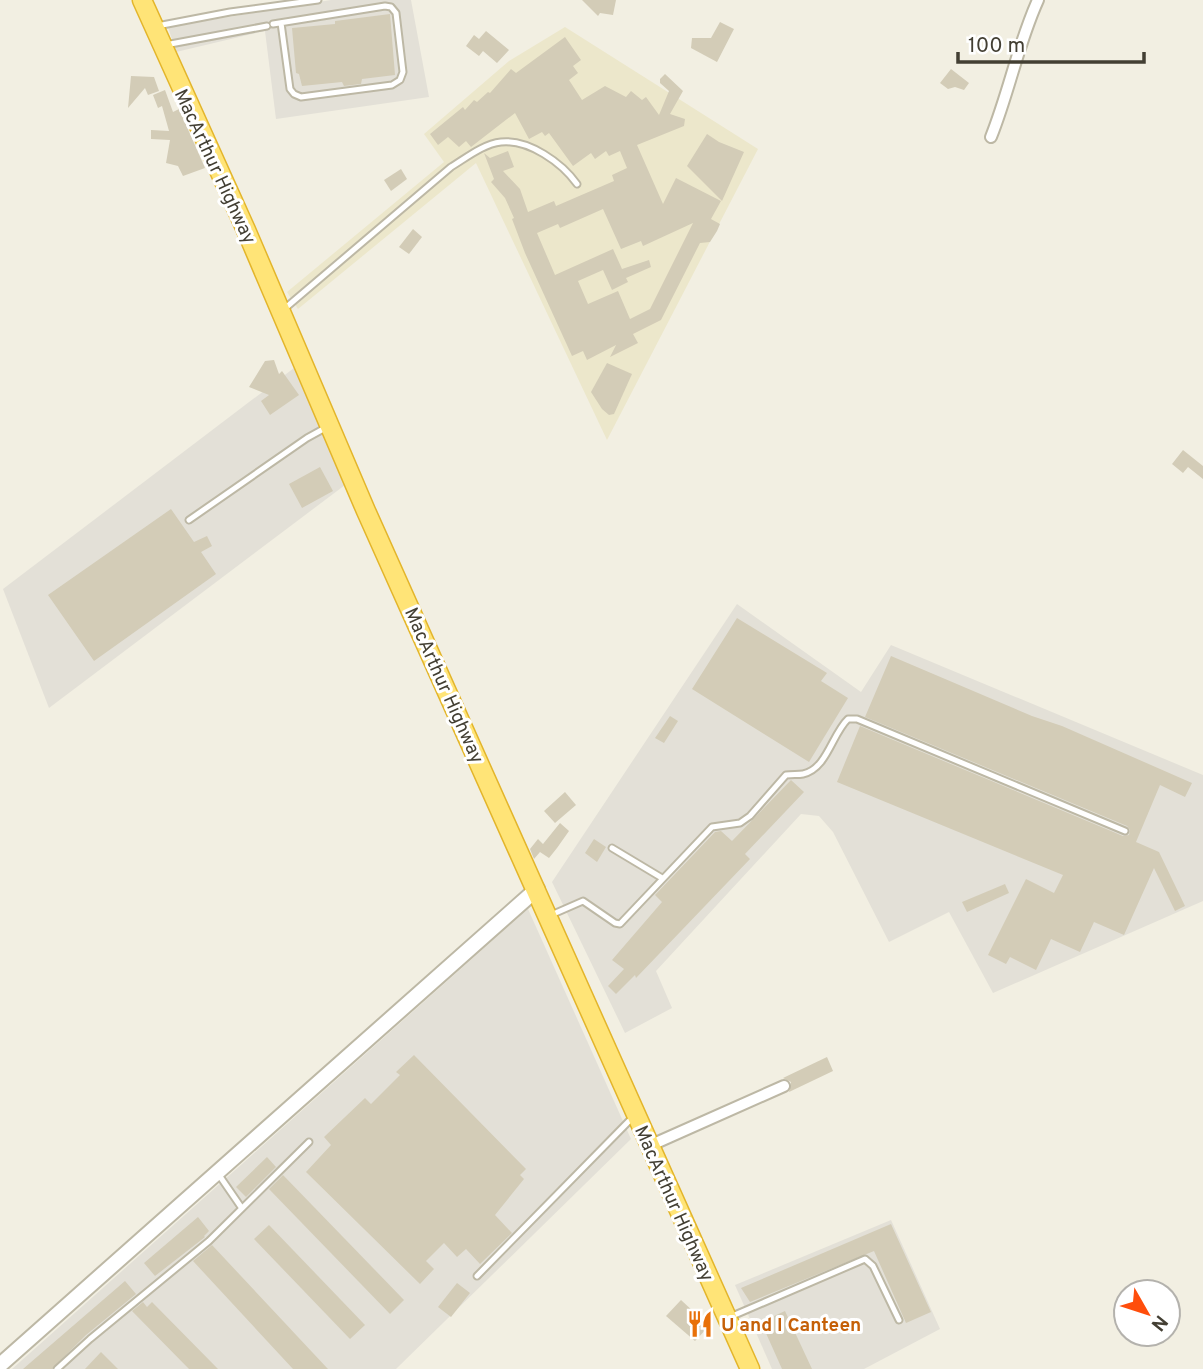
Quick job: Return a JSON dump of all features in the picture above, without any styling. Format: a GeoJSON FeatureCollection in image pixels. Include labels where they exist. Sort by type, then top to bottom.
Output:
{"type":"FeatureCollection","features":[{"type":"Feature","properties":{"kind":"highway","name":"MacArthur Highway"},"geometry":{"type":"LineString","coordinates":[[142,0],[750,1369]]}},
{"type":"Feature","properties":{"kind":"street"},"geometry":{"type":"LineString","coordinates":[[992,137],[1025,29],[1038,0]]}},
{"type":"Feature","properties":{"kind":"street"},"geometry":{"type":"LineString","coordinates":[[0,1365],[537,889]]}},
{"type":"Feature","properties":{"kind":"street"},"geometry":{"type":"LineString","coordinates":[[649,1146],[784,1086]]}},
{"type":"Feature","properties":{"kind":"lane"},"geometry":{"type":"LineString","coordinates":[[154,27],[230,12],[318,0]]}},
{"type":"Feature","properties":{"kind":"lane"},"geometry":{"type":"LineString","coordinates":[[162,46],[281,23],[385,6],[391,7],[396,13],[403,72],[400,80],[392,85],[301,97],[294,94],[290,89],[281,23]]}},
{"type":"Feature","properties":{"kind":"lane"},"geometry":{"type":"LineString","coordinates":[[280,312],[451,167],[480,150],[502,142],[526,146],[555,161],[571,174],[577,184]]}},
{"type":"Feature","properties":{"kind":"lane"},"geometry":{"type":"LineString","coordinates":[[189,520],[307,438],[330,426]]}},
{"type":"Feature","properties":{"kind":"lane"},"geometry":{"type":"LineString","coordinates":[[549,916],[583,901],[620,924],[712,827],[740,823],[750,816],[786,775],[810,771],[822,760],[848,719],[857,719],[1125,831]]}},
{"type":"Feature","properties":{"kind":"lane"},"geometry":{"type":"LineString","coordinates":[[612,848],[662,878]]}},
{"type":"Feature","properties":{"kind":"lane"},"geometry":{"type":"LineString","coordinates":[[477,1276],[635,1114]]}},
{"type":"Feature","properties":{"kind":"lane"},"geometry":{"type":"LineString","coordinates":[[57,1369],[89,1339],[209,1241],[309,1142]]}},
{"type":"Feature","properties":{"kind":"lane"},"geometry":{"type":"LineString","coordinates":[[217,1172],[241,1207]]}},
{"type":"Feature","properties":{"kind":"lane"},"geometry":{"type":"LineString","coordinates":[[727,1318],[865,1259],[873,1266],[899,1320]]}},
{"type":"Feature","properties":{"kind":"shaded area"},"geometry":{"type":"Polygon","coordinates":[[[331,0],[411,0],[429,97],[276,119],[265,31],[176,52],[168,27],[331,0]]]}},
{"type":"Feature","properties":{"kind":"shaded area"},"geometry":{"type":"Polygon","coordinates":[[[565,27],[758,149],[607,440],[476,163],[298,309],[287,292],[444,162],[424,134],[509,61],[565,27]]]}},
{"type":"Feature","properties":{"kind":"shaded area"},"geometry":{"type":"Polygon","coordinates":[[[294,368],[345,485],[49,708],[3,589],[294,368]]]}},
{"type":"Feature","properties":{"kind":"shaded area"},"geometry":{"type":"Polygon","coordinates":[[[737,604],[861,692],[891,645],[1203,775],[1203,901],[993,993],[949,912],[889,942],[833,832],[819,816],[801,814],[656,971],[672,1008],[625,1033],[552,882],[737,604]]]}},
{"type":"Feature","properties":{"kind":"shaded area"},"geometry":{"type":"Polygon","coordinates":[[[528,909],[631,1139],[396,1369],[12,1369],[528,909]]]}},
{"type":"Feature","properties":{"kind":"shaded area"},"geometry":{"type":"Polygon","coordinates":[[[891,1220],[940,1329],[864,1369],[772,1369],[735,1285],[891,1220]]]}},
{"type":"Feature","properties":{"kind":"building"},"geometry":{"type":"Polygon","coordinates":[[[582,0],[616,0],[613,15],[600,13],[598,16],[582,0]]]}},
{"type":"Feature","properties":{"kind":"building"},"geometry":{"type":"Polygon","coordinates":[[[390,14],[395,75],[362,79],[361,84],[344,86],[342,82],[302,86],[299,74],[296,73],[292,28],[335,24],[335,21],[390,14]]]}},
{"type":"Feature","properties":{"kind":"building"},"geometry":{"type":"Polygon","coordinates":[[[720,22],[734,29],[717,62],[691,48],[692,38],[711,38],[720,22]]]}},
{"type":"Feature","properties":{"kind":"building"},"geometry":{"type":"Polygon","coordinates":[[[486,31],[509,50],[497,63],[483,51],[479,56],[466,46],[474,35],[479,39],[486,31]]]}},
{"type":"Feature","properties":{"kind":"building"},"geometry":{"type":"Polygon","coordinates":[[[565,37],[581,60],[573,66],[578,73],[569,80],[582,100],[605,86],[626,97],[631,91],[642,100],[646,97],[659,115],[669,91],[660,83],[665,74],[683,91],[670,114],[685,119],[684,126],[637,145],[663,204],[676,178],[721,201],[711,219],[720,224],[717,231],[710,242],[700,243],[661,320],[633,334],[638,343],[610,357],[616,345],[587,360],[583,351],[572,356],[525,253],[505,198],[491,182],[494,179],[484,153],[490,158],[508,151],[514,167],[503,171],[520,189],[528,212],[554,201],[556,206],[614,181],[612,175],[627,168],[620,151],[609,156],[606,151],[595,159],[591,153],[573,166],[549,133],[545,136],[542,132],[529,139],[515,113],[471,147],[466,141],[459,147],[448,137],[438,145],[430,134],[463,107],[465,110],[474,100],[477,102],[490,93],[511,69],[516,73],[565,37]],[[603,209],[560,228],[558,224],[537,233],[555,275],[613,249],[622,269],[649,260],[651,267],[626,278],[628,282],[612,290],[603,270],[578,281],[588,304],[618,291],[630,319],[650,309],[693,223],[643,246],[641,241],[621,249],[603,209]]]}},
{"type":"Feature","properties":{"kind":"building"},"geometry":{"type":"Polygon","coordinates":[[[951,69],[969,83],[964,90],[955,87],[948,89],[940,83],[951,69]]]}},
{"type":"Feature","properties":{"kind":"building"},"geometry":{"type":"Polygon","coordinates":[[[131,76],[154,77],[159,91],[148,95],[145,88],[128,108],[131,76]]]}},
{"type":"Feature","properties":{"kind":"building"},"geometry":{"type":"Polygon","coordinates":[[[165,90],[173,112],[179,109],[205,168],[183,176],[178,166],[166,163],[170,140],[151,139],[151,130],[169,131],[162,106],[158,108],[153,95],[165,90]]]}},
{"type":"Feature","properties":{"kind":"building"},"geometry":{"type":"Polygon","coordinates":[[[707,134],[744,152],[722,201],[687,166],[707,134]]]}},
{"type":"Feature","properties":{"kind":"building"},"geometry":{"type":"Polygon","coordinates":[[[401,169],[407,179],[391,191],[384,180],[401,169]]]}},
{"type":"Feature","properties":{"kind":"building"},"geometry":{"type":"Polygon","coordinates":[[[413,229],[422,237],[409,254],[399,247],[413,229]]]}},
{"type":"Feature","properties":{"kind":"building"},"geometry":{"type":"Polygon","coordinates":[[[274,360],[279,374],[282,371],[299,395],[270,415],[261,401],[269,395],[249,387],[265,361],[274,360]]]}},
{"type":"Feature","properties":{"kind":"building"},"geometry":{"type":"Polygon","coordinates":[[[607,363],[632,374],[614,414],[609,415],[591,392],[607,363]]]}},
{"type":"Feature","properties":{"kind":"building"},"geometry":{"type":"Polygon","coordinates":[[[1183,450],[1203,466],[1203,479],[1188,467],[1183,473],[1172,464],[1183,450]]]}},
{"type":"Feature","properties":{"kind":"building"},"geometry":{"type":"Polygon","coordinates":[[[320,467],[333,491],[302,508],[289,484],[320,467]]]}},
{"type":"Feature","properties":{"kind":"building"},"geometry":{"type":"Polygon","coordinates":[[[171,509],[194,542],[207,536],[212,546],[201,552],[216,574],[94,661],[48,595],[171,509]]]}},
{"type":"Feature","properties":{"kind":"building"},"geometry":{"type":"Polygon","coordinates":[[[737,618],[827,673],[821,681],[848,698],[809,762],[692,689],[737,618]]]}},
{"type":"Feature","properties":{"kind":"building"},"geometry":{"type":"Polygon","coordinates":[[[891,656],[1192,783],[1185,797],[1160,785],[1136,842],[1159,852],[1185,906],[1175,911],[1154,868],[1124,935],[1094,922],[1080,952],[1051,939],[1036,970],[1010,957],[1006,964],[988,955],[1026,879],[1054,893],[1063,875],[837,782],[860,726],[1123,836],[1129,835],[1130,830],[1127,826],[865,717],[891,656]]]}},
{"type":"Feature","properties":{"kind":"building"},"geometry":{"type":"Polygon","coordinates":[[[670,716],[678,721],[664,743],[655,738],[670,716]]]}},
{"type":"Feature","properties":{"kind":"building"},"geometry":{"type":"Polygon","coordinates":[[[791,780],[804,792],[745,854],[750,859],[636,978],[635,975],[616,994],[608,986],[624,969],[612,960],[662,902],[655,895],[715,832],[721,831],[732,841],[791,780]]]}},
{"type":"Feature","properties":{"kind":"building"},"geometry":{"type":"Polygon","coordinates":[[[565,792],[576,805],[555,823],[544,811],[565,792]]]}},
{"type":"Feature","properties":{"kind":"building"},"geometry":{"type":"Polygon","coordinates":[[[560,823],[569,831],[557,848],[549,858],[540,852],[534,859],[530,849],[538,839],[543,844],[560,823]]]}},
{"type":"Feature","properties":{"kind":"building"},"geometry":{"type":"Polygon","coordinates":[[[594,839],[606,847],[597,862],[585,853],[594,839]]]}},
{"type":"Feature","properties":{"kind":"building"},"geometry":{"type":"Polygon","coordinates":[[[1005,884],[1009,893],[967,912],[962,902],[1005,884]]]}},
{"type":"Feature","properties":{"kind":"building"},"geometry":{"type":"Polygon","coordinates":[[[414,1055],[526,1169],[520,1175],[524,1179],[495,1215],[512,1233],[480,1264],[466,1249],[457,1257],[444,1243],[426,1261],[434,1269],[420,1284],[306,1172],[331,1145],[324,1137],[365,1098],[371,1104],[400,1075],[396,1072],[414,1055]]]}},
{"type":"Feature","properties":{"kind":"building"},"geometry":{"type":"Polygon","coordinates":[[[827,1057],[833,1071],[789,1092],[791,1082],[783,1078],[827,1057]]]}},
{"type":"Feature","properties":{"kind":"building"},"geometry":{"type":"Polygon","coordinates":[[[267,1157],[276,1167],[246,1197],[236,1187],[267,1157]]]}},
{"type":"Feature","properties":{"kind":"building"},"geometry":{"type":"Polygon","coordinates":[[[283,1175],[404,1300],[390,1314],[269,1189],[283,1175]]]}},
{"type":"Feature","properties":{"kind":"building"},"geometry":{"type":"Polygon","coordinates":[[[198,1217],[209,1231],[205,1237],[155,1276],[144,1263],[198,1217]]]}},
{"type":"Feature","properties":{"kind":"building"},"geometry":{"type":"Polygon","coordinates":[[[891,1224],[931,1312],[906,1323],[874,1251],[750,1302],[741,1288],[891,1224]]]}},
{"type":"Feature","properties":{"kind":"building"},"geometry":{"type":"Polygon","coordinates":[[[269,1225],[365,1325],[350,1339],[254,1239],[269,1225]]]}},
{"type":"Feature","properties":{"kind":"building"},"geometry":{"type":"Polygon","coordinates":[[[212,1245],[328,1369],[293,1369],[193,1261],[212,1245]]]}},
{"type":"Feature","properties":{"kind":"building"},"geometry":{"type":"Polygon","coordinates":[[[125,1281],[136,1294],[86,1335],[52,1369],[23,1369],[125,1281]]]}},
{"type":"Feature","properties":{"kind":"building"},"geometry":{"type":"Polygon","coordinates":[[[457,1283],[470,1293],[451,1317],[438,1307],[457,1283]]]}},
{"type":"Feature","properties":{"kind":"building"},"geometry":{"type":"Polygon","coordinates":[[[681,1300],[709,1326],[695,1341],[666,1316],[681,1300]]]}},
{"type":"Feature","properties":{"kind":"building"},"geometry":{"type":"Polygon","coordinates":[[[143,1302],[147,1307],[152,1302],[218,1369],[189,1369],[132,1311],[143,1302]]]}},
{"type":"Feature","properties":{"kind":"building"},"geometry":{"type":"Polygon","coordinates":[[[785,1311],[812,1369],[782,1369],[761,1322],[785,1311]]]}},
{"type":"Feature","properties":{"kind":"building"},"geometry":{"type":"Polygon","coordinates":[[[101,1352],[118,1369],[85,1369],[101,1352]]]}},
{"type":"Feature","properties":{"kind":"place","name":"U and I Canteen"},"geometry":{"type":"Point","coordinates":[700,1324]}}]}
